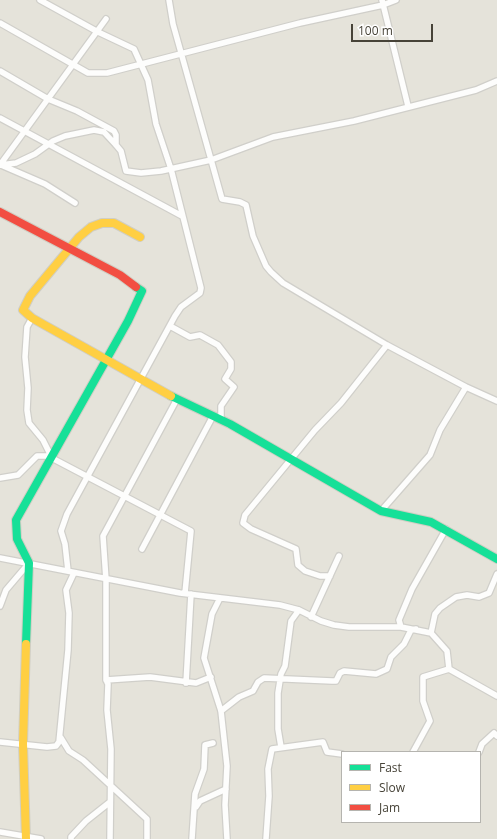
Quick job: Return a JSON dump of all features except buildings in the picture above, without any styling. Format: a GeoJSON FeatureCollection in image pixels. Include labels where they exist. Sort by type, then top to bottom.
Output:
{"type":"FeatureCollection","features":[{"type":"Feature","properties":{"kind":"street"},"geometry":{"type":"LineString","coordinates":[[40,0],[98,32],[134,49],[148,80],[156,124],[171,169],[201,288],[200,293],[181,307],[61,528],[68,571]]}},
{"type":"Feature","properties":{"kind":"street"},"geometry":{"type":"LineString","coordinates":[[169,0],[181,53],[211,160],[215,181],[222,199],[240,202],[246,205],[252,236],[266,266],[283,283],[386,344],[466,387],[497,401]]}},
{"type":"Feature","properties":{"kind":"street"},"geometry":{"type":"LineString","coordinates":[[0,23],[88,73],[106,73],[383,2],[396,0]]}},
{"type":"Feature","properties":{"kind":"street"},"geometry":{"type":"LineString","coordinates":[[383,2],[408,106]]}},
{"type":"Feature","properties":{"kind":"street"},"geometry":{"type":"LineString","coordinates":[[0,165],[106,19]]}},
{"type":"Feature","properties":{"kind":"street"},"geometry":{"type":"LineString","coordinates":[[0,71],[48,100],[77,111],[114,130],[116,135],[116,145]]}},
{"type":"Feature","properties":{"kind":"street"},"geometry":{"type":"LineString","coordinates":[[0,165],[16,163],[35,154],[49,144],[65,136],[99,130],[108,135],[121,151],[121,158],[126,171],[141,173],[171,169],[211,160],[273,137],[354,121],[408,106],[476,90],[497,81]]}},
{"type":"Feature","properties":{"kind":"street"},"geometry":{"type":"LineString","coordinates":[[0,118],[182,216]]}},
{"type":"Feature","properties":{"kind":"street"},"geometry":{"type":"LineString","coordinates":[[0,165],[45,184],[75,203]]}},
{"type":"Feature","properties":{"kind":"street"},"geometry":{"type":"LineString","coordinates":[[0,212],[120,275],[142,290],[128,321],[16,520],[17,539],[29,563],[23,744],[26,837]]}},
{"type":"Feature","properties":{"kind":"street"},"geometry":{"type":"LineString","coordinates":[[140,237],[114,223],[102,222],[91,227],[79,237],[70,250],[30,296],[23,310],[32,318],[105,360],[177,399],[221,420],[381,511],[404,517],[423,519],[446,530],[497,559]]}},
{"type":"Feature","properties":{"kind":"street"},"geometry":{"type":"LineString","coordinates":[[32,318],[27,327],[25,357],[28,388],[27,410],[29,423],[43,440],[52,458]]}},
{"type":"Feature","properties":{"kind":"street"},"geometry":{"type":"LineString","coordinates":[[170,326],[190,337],[200,335],[218,345],[231,362],[231,369],[225,379],[234,387],[221,406],[221,420]]}},
{"type":"Feature","properties":{"kind":"street"},"geometry":{"type":"LineString","coordinates":[[330,576],[320,576],[306,571],[298,565],[296,549],[251,529],[243,523],[245,515],[315,430],[341,403],[386,344]]}},
{"type":"Feature","properties":{"kind":"street"},"geometry":{"type":"LineString","coordinates":[[381,511],[430,455],[440,430],[466,387]]}},
{"type":"Feature","properties":{"kind":"street"},"geometry":{"type":"LineString","coordinates":[[110,839],[111,749],[107,710],[106,580],[102,536],[177,399]]}},
{"type":"Feature","properties":{"kind":"street"},"geometry":{"type":"LineString","coordinates":[[142,549],[213,416]]}},
{"type":"Feature","properties":{"kind":"street"},"geometry":{"type":"LineString","coordinates":[[0,478],[18,475],[37,456],[42,455],[52,458],[88,476],[191,531],[186,683]]}},
{"type":"Feature","properties":{"kind":"street"},"geometry":{"type":"LineString","coordinates":[[401,627],[399,620],[412,589],[446,530]]}},
{"type":"Feature","properties":{"kind":"street"},"geometry":{"type":"LineString","coordinates":[[311,617],[339,556]]}},
{"type":"Feature","properties":{"kind":"street"},"geometry":{"type":"LineString","coordinates":[[0,558],[74,572],[106,580],[130,582],[188,594],[280,605],[299,610],[311,617],[334,625],[349,628],[401,627],[417,629],[431,633],[447,651],[449,670]]}},
{"type":"Feature","properties":{"kind":"street"},"geometry":{"type":"LineString","coordinates":[[0,606],[6,590],[29,563]]}},
{"type":"Feature","properties":{"kind":"street"},"geometry":{"type":"LineString","coordinates":[[0,742],[52,747],[60,742],[68,650],[69,613],[66,590],[74,572]]}},
{"type":"Feature","properties":{"kind":"street"},"geometry":{"type":"LineString","coordinates":[[431,633],[435,614],[440,608],[456,597],[467,595],[479,597],[489,593],[497,574]]}},
{"type":"Feature","properties":{"kind":"street"},"geometry":{"type":"LineString","coordinates":[[220,598],[212,614],[205,661],[221,711],[227,766],[227,839]]}},
{"type":"Feature","properties":{"kind":"street"},"geometry":{"type":"LineString","coordinates":[[281,747],[278,729],[278,693],[280,678],[285,666],[291,621],[299,610]]}},
{"type":"Feature","properties":{"kind":"street"},"geometry":{"type":"LineString","coordinates":[[221,711],[239,698],[253,691],[261,679],[280,678],[336,681],[340,673],[344,671],[370,674],[380,672],[387,669],[391,657],[404,644],[411,630],[417,629]]}},
{"type":"Feature","properties":{"kind":"street"},"geometry":{"type":"LineString","coordinates":[[414,751],[430,722],[423,701],[423,677],[449,670],[497,696]]}},
{"type":"Feature","properties":{"kind":"street"},"geometry":{"type":"LineString","coordinates":[[106,680],[150,677],[186,683],[196,683],[211,677]]}},
{"type":"Feature","properties":{"kind":"street"},"geometry":{"type":"LineString","coordinates":[[479,751],[482,744],[494,733],[497,736]]}},
{"type":"Feature","properties":{"kind":"street"},"geometry":{"type":"LineString","coordinates":[[61,738],[69,751],[83,760],[147,819],[147,839]]}},
{"type":"Feature","properties":{"kind":"street"},"geometry":{"type":"LineString","coordinates":[[266,839],[269,796],[268,769],[272,749],[323,742],[327,752],[341,754]]}},
{"type":"Feature","properties":{"kind":"street"},"geometry":{"type":"LineString","coordinates":[[192,839],[196,807],[195,794],[204,769],[205,745],[213,743]]}},
{"type":"Feature","properties":{"kind":"street"},"geometry":{"type":"LineString","coordinates":[[196,807],[200,802],[226,788]]}},
{"type":"Feature","properties":{"kind":"street"},"geometry":{"type":"LineString","coordinates":[[71,839],[71,837],[86,821],[110,802]]}},
{"type":"Feature","properties":{"kind":"street"},"geometry":{"type":"LineString","coordinates":[[0,832],[41,839]]}},
{"type":"Feature","properties":{"kind":"shaded area"},"geometry":{"type":"Polygon","coordinates":[[[0,0],[497,0],[497,839],[0,839],[0,0]]]}},
{"type":"Feature","properties":{"kind":"traffic: fast"},"geometry":{"type":"LineString","coordinates":[[26,644],[29,563],[17,539],[16,520],[128,321],[142,291],[136,287]]}},
{"type":"Feature","properties":{"kind":"traffic: fast"},"geometry":{"type":"LineString","coordinates":[[171,396],[230,424],[381,511],[431,522],[497,559]]}},
{"type":"Feature","properties":{"kind":"traffic: slow"},"geometry":{"type":"LineString","coordinates":[[140,237],[114,223],[102,223],[91,227],[79,237],[30,296],[23,310],[32,318],[171,396]]}},
{"type":"Feature","properties":{"kind":"traffic: slow"},"geometry":{"type":"LineString","coordinates":[[26,644],[23,744],[26,839]]}},
{"type":"Feature","properties":{"kind":"traffic: jam"},"geometry":{"type":"LineString","coordinates":[[0,212],[120,275],[136,287]]}}]}
